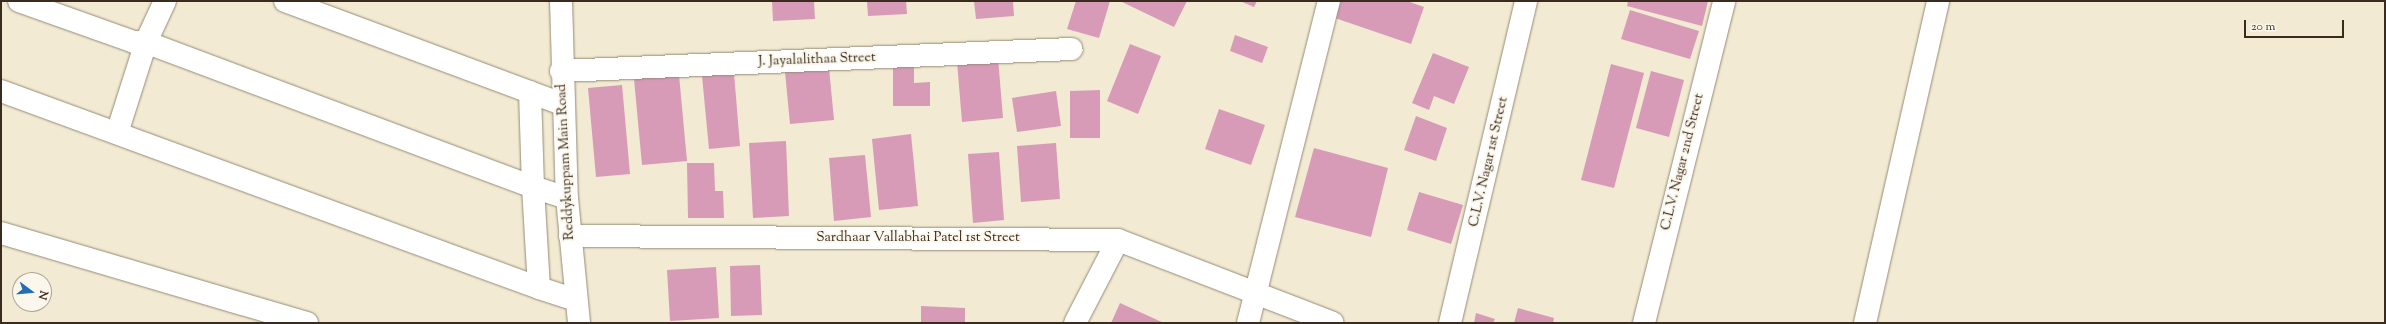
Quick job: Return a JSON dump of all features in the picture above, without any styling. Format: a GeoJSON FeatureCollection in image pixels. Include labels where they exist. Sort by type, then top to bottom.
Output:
{"type":"FeatureCollection","features":[{"type":"Feature","properties":{"kind":"street"},"geometry":{"type":"LineString","coordinates":[[19,1],[134,42],[146,42],[533,187],[567,198]]}},
{"type":"Feature","properties":{"kind":"street"},"geometry":{"type":"LineString","coordinates":[[117,133],[146,42],[165,1]]}},
{"type":"Feature","properties":{"kind":"street"},"geometry":{"type":"LineString","coordinates":[[285,1],[562,104]]}},
{"type":"Feature","properties":{"kind":"street","name":"Reddykuppam Main Road"},"geometry":{"type":"LineString","coordinates":[[561,1],[562,104],[567,198],[575,300],[579,323]]}},
{"type":"Feature","properties":{"kind":"street"},"geometry":{"type":"LineString","coordinates":[[1248,323],[1329,1]]}},
{"type":"Feature","properties":{"kind":"street","name":"C.L.V. Nagar 1st Street"},"geometry":{"type":"LineString","coordinates":[[1450,323],[1526,1]]}},
{"type":"Feature","properties":{"kind":"street","name":"C.L.V. Nagar 2nd Street"},"geometry":{"type":"LineString","coordinates":[[1644,323],[1724,1]]}},
{"type":"Feature","properties":{"kind":"street"},"geometry":{"type":"LineString","coordinates":[[1865,323],[1938,1]]}},
{"type":"Feature","properties":{"kind":"street","name":"J. Jayalalithaa Street"},"geometry":{"type":"LineString","coordinates":[[561,71],[1072,49]]}},
{"type":"Feature","properties":{"kind":"street"},"geometry":{"type":"LineString","coordinates":[[1,91],[575,300]]}},
{"type":"Feature","properties":{"kind":"street"},"geometry":{"type":"LineString","coordinates":[[530,92],[533,187],[539,288]]}},
{"type":"Feature","properties":{"kind":"street"},"geometry":{"type":"LineString","coordinates":[[1,233],[307,323]]}},
{"type":"Feature","properties":{"kind":"street","name":"Sardhaar Vallabhai Patel 1st Street"},"geometry":{"type":"LineString","coordinates":[[570,236],[1118,240],[1257,291],[1333,323]]}},
{"type":"Feature","properties":{"kind":"street"},"geometry":{"type":"LineString","coordinates":[[1075,323],[1118,240]]}},
{"type":"Feature","properties":{"kind":"building"},"geometry":{"type":"Polygon","coordinates":[[[772,1],[814,1],[815,19],[773,21],[772,1]]]}},
{"type":"Feature","properties":{"kind":"building"},"geometry":{"type":"Polygon","coordinates":[[[867,1],[906,1],[907,14],[868,16],[867,1]]]}},
{"type":"Feature","properties":{"kind":"building"},"geometry":{"type":"Polygon","coordinates":[[[974,1],[1013,1],[1014,16],[976,19],[974,1]]]}},
{"type":"Feature","properties":{"kind":"building"},"geometry":{"type":"Polygon","coordinates":[[[1076,1],[1110,1],[1099,38],[1067,29],[1076,1]]]}},
{"type":"Feature","properties":{"kind":"building"},"geometry":{"type":"Polygon","coordinates":[[[1120,1],[1187,1],[1174,27],[1120,1]]]}},
{"type":"Feature","properties":{"kind":"building"},"geometry":{"type":"Polygon","coordinates":[[[1240,1],[1257,1],[1254,7],[1240,1]]]}},
{"type":"Feature","properties":{"kind":"building"},"geometry":{"type":"Polygon","coordinates":[[[1341,1],[1407,1],[1424,7],[1411,44],[1335,18],[1341,1]]]}},
{"type":"Feature","properties":{"kind":"building"},"geometry":{"type":"Polygon","coordinates":[[[1628,1],[1708,1],[1702,26],[1627,6],[1628,1]]]}},
{"type":"Feature","properties":{"kind":"building"},"geometry":{"type":"Polygon","coordinates":[[[1630,10],[1699,31],[1690,59],[1621,39],[1630,10]]]}},
{"type":"Feature","properties":{"kind":"building"},"geometry":{"type":"Polygon","coordinates":[[[1235,35],[1268,47],[1262,63],[1230,51],[1235,35]]]}},
{"type":"Feature","properties":{"kind":"building"},"geometry":{"type":"Polygon","coordinates":[[[1130,44],[1161,56],[1138,114],[1107,101],[1130,44]]]}},
{"type":"Feature","properties":{"kind":"building"},"geometry":{"type":"Polygon","coordinates":[[[1433,53],[1469,67],[1454,104],[1434,96],[1429,110],[1412,103],[1433,53]]]}},
{"type":"Feature","properties":{"kind":"building"},"geometry":{"type":"Polygon","coordinates":[[[998,58],[1003,118],[962,122],[957,62],[998,58]]]}},
{"type":"Feature","properties":{"kind":"building"},"geometry":{"type":"Polygon","coordinates":[[[914,64],[914,83],[930,82],[930,106],[893,106],[893,65],[914,64]]]}},
{"type":"Feature","properties":{"kind":"building"},"geometry":{"type":"Polygon","coordinates":[[[1611,64],[1644,73],[1614,188],[1581,180],[1611,64]]]}},
{"type":"Feature","properties":{"kind":"building"},"geometry":{"type":"Polygon","coordinates":[[[829,68],[834,120],[790,124],[785,72],[829,68]]]}},
{"type":"Feature","properties":{"kind":"building"},"geometry":{"type":"Polygon","coordinates":[[[1651,71],[1684,80],[1669,137],[1636,128],[1651,71]]]}},
{"type":"Feature","properties":{"kind":"building"},"geometry":{"type":"Polygon","coordinates":[[[734,73],[740,146],[709,149],[702,76],[734,73]]]}},
{"type":"Feature","properties":{"kind":"building"},"geometry":{"type":"Polygon","coordinates":[[[679,75],[687,161],[642,165],[634,79],[679,75]]]}},
{"type":"Feature","properties":{"kind":"building"},"geometry":{"type":"Polygon","coordinates":[[[622,85],[630,174],[596,177],[588,88],[622,85]]]}},
{"type":"Feature","properties":{"kind":"building"},"geometry":{"type":"Polygon","coordinates":[[[1100,90],[1100,138],[1070,138],[1070,91],[1100,90]]]}},
{"type":"Feature","properties":{"kind":"building"},"geometry":{"type":"Polygon","coordinates":[[[1056,91],[1061,126],[1017,132],[1012,98],[1056,91]]]}},
{"type":"Feature","properties":{"kind":"building"},"geometry":{"type":"Polygon","coordinates":[[[1219,109],[1265,125],[1251,165],[1205,149],[1219,109]]]}},
{"type":"Feature","properties":{"kind":"building"},"geometry":{"type":"Polygon","coordinates":[[[1416,116],[1447,128],[1436,161],[1404,150],[1416,116]]]}},
{"type":"Feature","properties":{"kind":"building"},"geometry":{"type":"Polygon","coordinates":[[[911,134],[918,206],[879,210],[872,139],[911,134]]]}},
{"type":"Feature","properties":{"kind":"building"},"geometry":{"type":"Polygon","coordinates":[[[786,141],[789,216],[753,218],[749,143],[786,141]]]}},
{"type":"Feature","properties":{"kind":"building"},"geometry":{"type":"Polygon","coordinates":[[[1056,143],[1060,199],[1021,202],[1017,146],[1056,143]]]}},
{"type":"Feature","properties":{"kind":"building"},"geometry":{"type":"Polygon","coordinates":[[[1314,148],[1388,168],[1371,237],[1295,217],[1314,148]]]}},
{"type":"Feature","properties":{"kind":"building"},"geometry":{"type":"Polygon","coordinates":[[[999,152],[1004,220],[973,223],[968,154],[999,152]]]}},
{"type":"Feature","properties":{"kind":"building"},"geometry":{"type":"Polygon","coordinates":[[[865,155],[871,217],[834,221],[829,158],[865,155]]]}},
{"type":"Feature","properties":{"kind":"building"},"geometry":{"type":"Polygon","coordinates":[[[687,163],[714,163],[715,191],[723,191],[724,218],[688,218],[687,163]]]}},
{"type":"Feature","properties":{"kind":"building"},"geometry":{"type":"Polygon","coordinates":[[[1419,192],[1463,205],[1451,244],[1407,230],[1419,192]]]}},
{"type":"Feature","properties":{"kind":"building"},"geometry":{"type":"Polygon","coordinates":[[[760,265],[762,315],[731,316],[730,266],[760,265]]]}},
{"type":"Feature","properties":{"kind":"building"},"geometry":{"type":"Polygon","coordinates":[[[716,267],[719,318],[670,321],[667,270],[716,267]]]}},
{"type":"Feature","properties":{"kind":"building"},"geometry":{"type":"Polygon","coordinates":[[[1120,303],[1164,323],[1111,323],[1120,303]]]}},
{"type":"Feature","properties":{"kind":"building"},"geometry":{"type":"Polygon","coordinates":[[[921,306],[965,308],[965,323],[921,323],[921,306]]]}},
{"type":"Feature","properties":{"kind":"building"},"geometry":{"type":"Polygon","coordinates":[[[1518,308],[1554,318],[1553,323],[1514,323],[1518,308]]]}},
{"type":"Feature","properties":{"kind":"building"},"geometry":{"type":"Polygon","coordinates":[[[1476,313],[1495,319],[1493,323],[1474,323],[1476,313]]]}}]}
